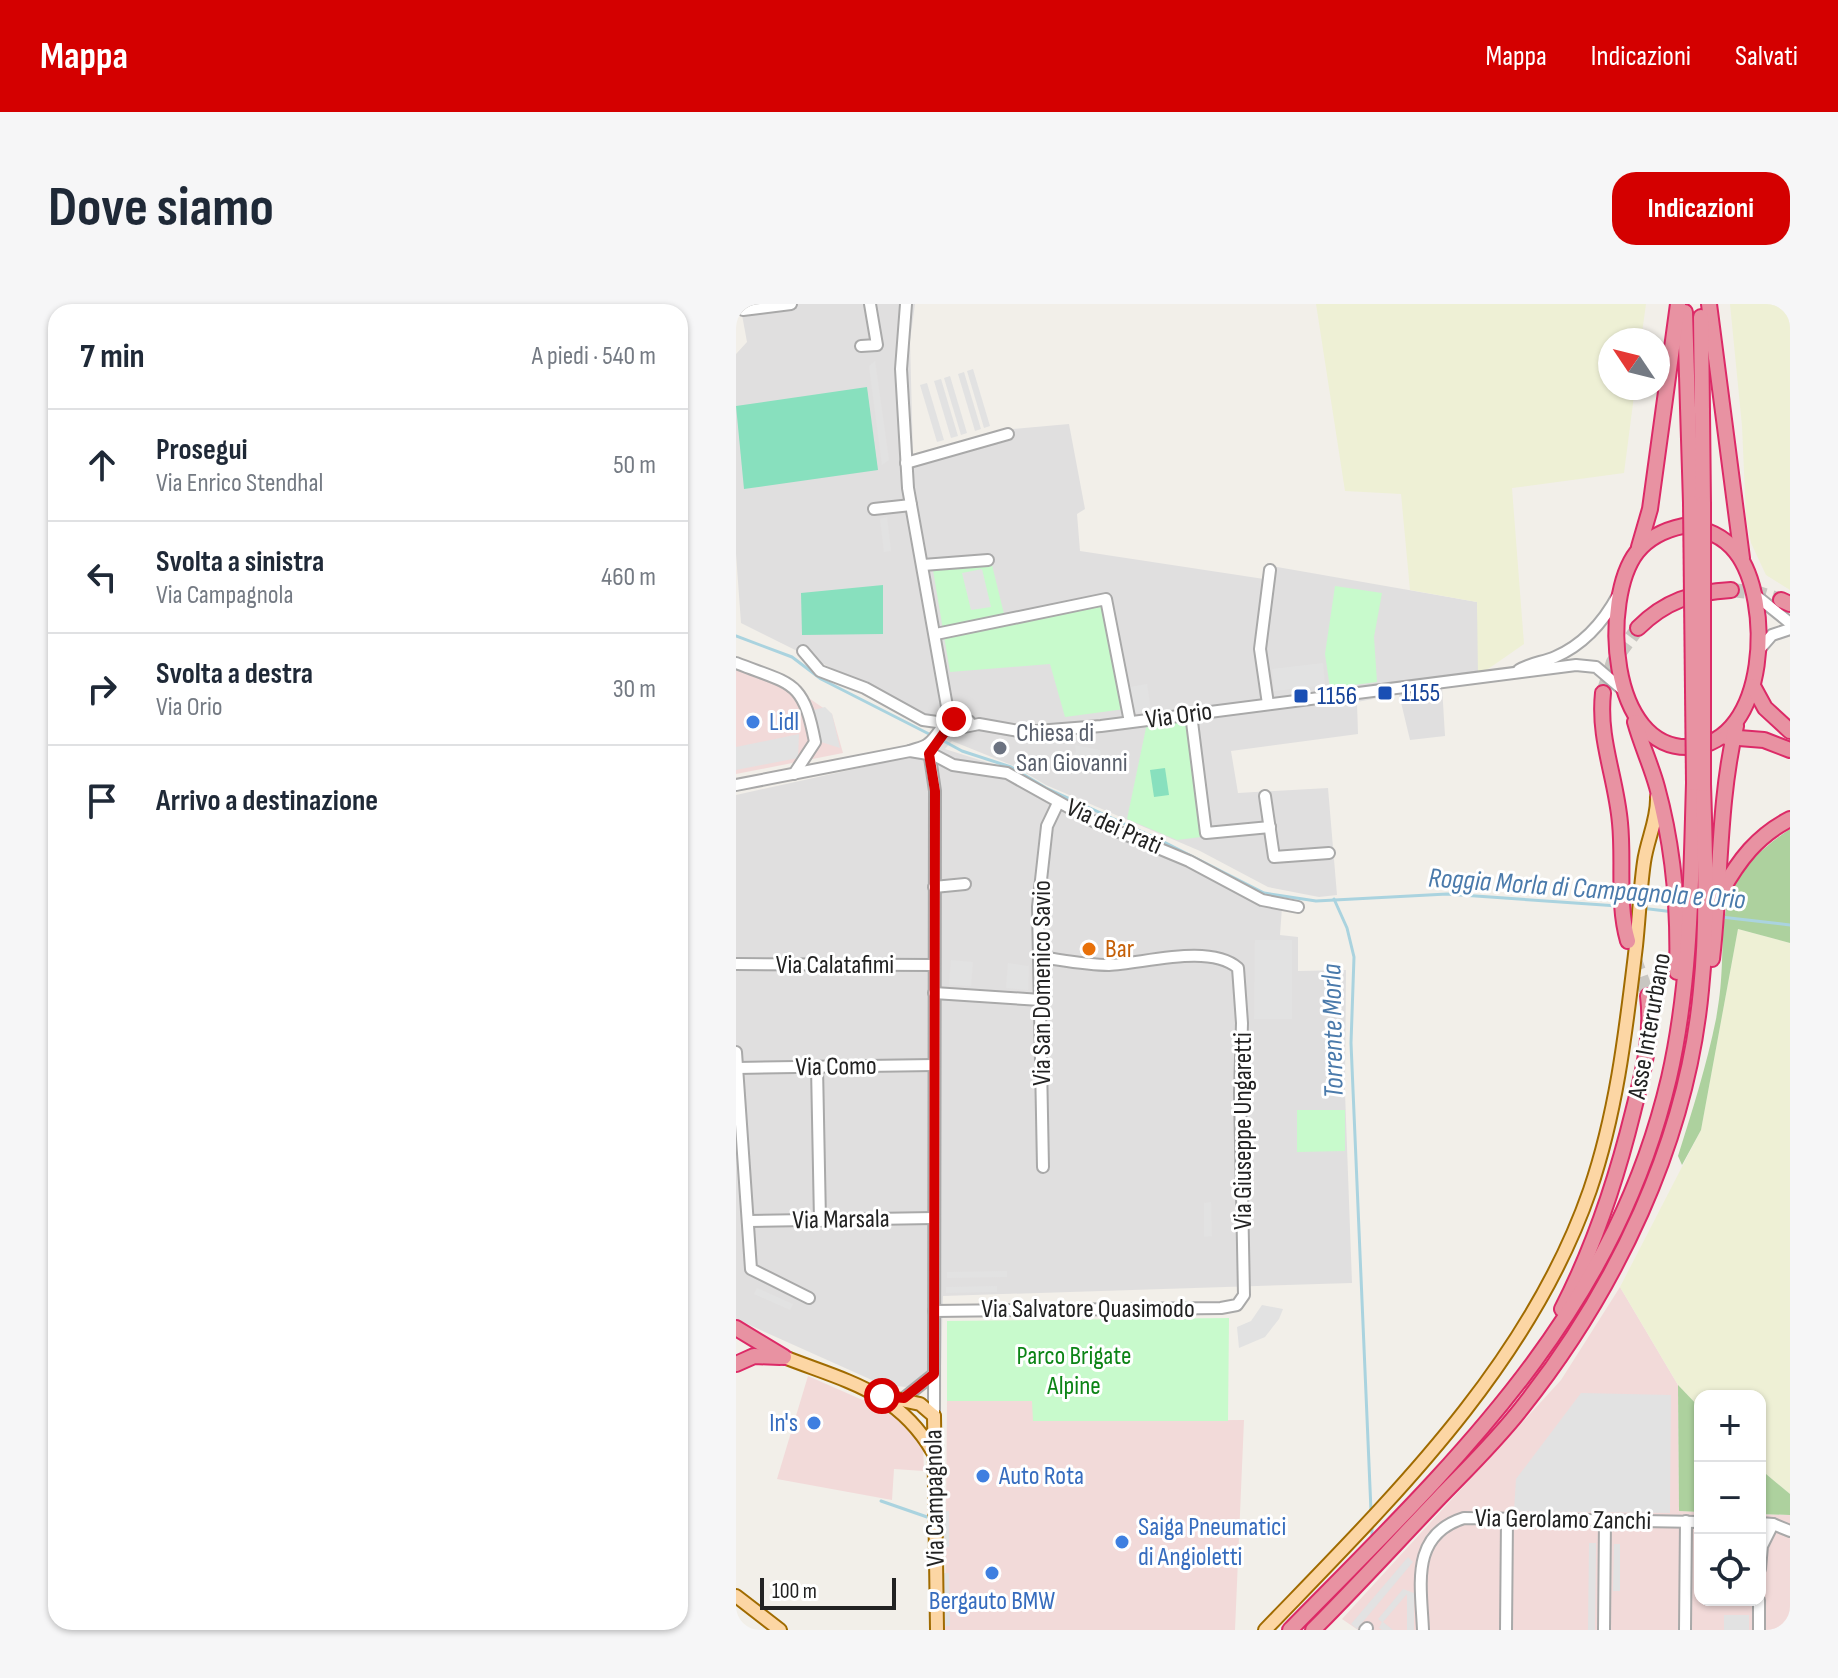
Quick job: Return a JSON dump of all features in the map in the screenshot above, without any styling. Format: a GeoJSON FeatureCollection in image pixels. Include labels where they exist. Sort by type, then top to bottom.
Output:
{"type":"FeatureCollection","features":[{"type":"Feature","properties":{"kind":"highway"},"geometry":{"type":"LineString","coordinates":[[1678,304],[1650,509],[1622,586],[1619,643],[1623,690],[1657,786],[1684,900]]}},
{"type":"Feature","properties":{"kind":"highway","name":"Asse Interurbano"},"geometry":{"type":"LineString","coordinates":[[1685,304],[1697,504]]}},
{"type":"Feature","properties":{"kind":"highway","name":"Asse Interurbano"},"geometry":{"type":"LineString","coordinates":[[1701,304],[1697,504],[1699,783],[1715,900]]}},
{"type":"Feature","properties":{"kind":"highway"},"geometry":{"type":"LineString","coordinates":[[1313,1630],[1523,1408],[1595,1301],[1625,1246],[1672,1145],[1694,1070],[1715,900],[1730,733],[1749,702],[1758,652],[1754,594],[1743,563],[1709,304]]}},
{"type":"Feature","properties":{"kind":"highway"},"geometry":{"type":"LineString","coordinates":[[1637,551],[1660,533],[1683,526],[1697,527],[1727,543],[1743,563]]}},
{"type":"Feature","properties":{"kind":"highway"},"geometry":{"type":"LineString","coordinates":[[1638,628],[1679,598],[1731,590]]}},
{"type":"Feature","properties":{"kind":"highway"},"geometry":{"type":"LineString","coordinates":[[1753,686],[1771,716],[1790,731]]}},
{"type":"Feature","properties":{"kind":"highway"},"geometry":{"type":"LineString","coordinates":[[1603,693],[1601,729],[1620,820],[1623,919],[1628,941]]}},
{"type":"Feature","properties":{"kind":"highway"},"geometry":{"type":"LineString","coordinates":[[1635,718],[1651,735],[1678,746],[1699,746],[1730,733],[1764,740],[1790,750]]}},
{"type":"Feature","properties":{"kind":"highway","name":"Asse Interurbano"},"geometry":{"type":"LineString","coordinates":[[1290,1630],[1415,1503],[1510,1397],[1581,1294],[1631,1194],[1669,1076],[1684,900],[1699,783]]}},
{"type":"Feature","properties":{"kind":"highway"},"geometry":{"type":"LineString","coordinates":[[1715,900],[1736,864],[1756,841],[1790,819]]}},
{"type":"Feature","properties":{"kind":"highway"},"geometry":{"type":"LineString","coordinates":[[1415,1503],[1523,1370],[1580,1275],[1612,1194],[1648,1051],[1648,996]]}},
{"type":"Feature","properties":{"kind":"highway"},"geometry":{"type":"LineString","coordinates":[[736,1328],[784,1357]]}},
{"type":"Feature","properties":{"kind":"highway"},"geometry":{"type":"LineString","coordinates":[[736,1364],[754,1356],[784,1357]]}},
{"type":"Feature","properties":{"kind":"highway"},"geometry":{"type":"LineString","coordinates":[[1322,1630],[1340,1603]]}},
{"type":"Feature","properties":{"kind":"main road"},"geometry":{"type":"LineString","coordinates":[[1265,1630],[1384,1502],[1487,1384],[1529,1320],[1577,1223],[1613,1106],[1629,1009],[1642,876],[1657,804],[1657,786]]}},
{"type":"Feature","properties":{"kind":"main road"},"geometry":{"type":"LineString","coordinates":[[784,1357],[904,1405],[926,1420],[934,1416]]}},
{"type":"Feature","properties":{"kind":"main road"},"geometry":{"type":"LineString","coordinates":[[904,1405],[934,1455]]}},
{"type":"Feature","properties":{"kind":"main road","name":"Via Campagnola"},"geometry":{"type":"LineString","coordinates":[[934,1416],[937,1630]]}},
{"type":"Feature","properties":{"kind":"main road"},"geometry":{"type":"LineString","coordinates":[[736,1596],[780,1630]]}},
{"type":"Feature","properties":{"kind":"street"},"geometry":{"type":"LineString","coordinates":[[743,310],[791,304]]}},
{"type":"Feature","properties":{"kind":"street"},"geometry":{"type":"LineString","coordinates":[[861,346],[877,345],[870,304]]}},
{"type":"Feature","properties":{"kind":"street"},"geometry":{"type":"LineString","coordinates":[[736,785],[930,746],[946,727],[936,634],[906,463],[901,369],[906,304]]}},
{"type":"Feature","properties":{"kind":"street"},"geometry":{"type":"LineString","coordinates":[[906,463],[1008,434]]}},
{"type":"Feature","properties":{"kind":"street"},"geometry":{"type":"LineString","coordinates":[[874,509],[911,505]]}},
{"type":"Feature","properties":{"kind":"street"},"geometry":{"type":"LineString","coordinates":[[923,565],[988,560]]}},
{"type":"Feature","properties":{"kind":"street"},"geometry":{"type":"LineString","coordinates":[[1268,704],[1260,649],[1270,570]]}},
{"type":"Feature","properties":{"kind":"street","name":"Via Orio"},"geometry":{"type":"LineString","coordinates":[[1517,672],[1581,642],[1604,618],[1622,586]]}},
{"type":"Feature","properties":{"kind":"street"},"geometry":{"type":"LineString","coordinates":[[1754,594],[1790,623]]}},
{"type":"Feature","properties":{"kind":"street"},"geometry":{"type":"LineString","coordinates":[[936,634],[1106,599],[1130,722]]}},
{"type":"Feature","properties":{"kind":"street"},"geometry":{"type":"LineString","coordinates":[[1758,652],[1772,635],[1790,629]]}},
{"type":"Feature","properties":{"kind":"street","name":"Via Orio"},"geometry":{"type":"LineString","coordinates":[[803,651],[820,671],[865,688],[923,720],[946,727],[979,724],[1024,732],[1130,722],[1584,665],[1604,672],[1623,690]]}},
{"type":"Feature","properties":{"kind":"street"},"geometry":{"type":"LineString","coordinates":[[736,663],[797,689],[805,700],[815,742],[794,774]]}},
{"type":"Feature","properties":{"kind":"street"},"geometry":{"type":"LineString","coordinates":[[1191,714],[1206,833],[1270,827]]}},
{"type":"Feature","properties":{"kind":"street","name":"Via dei Prati"},"geometry":{"type":"LineString","coordinates":[[930,746],[953,765],[1007,773],[1058,803],[1189,861],[1262,900],[1298,907]]}},
{"type":"Feature","properties":{"kind":"street","name":"Via Campagnola"},"geometry":{"type":"LineString","coordinates":[[930,746],[935,791],[934,1416]]}},
{"type":"Feature","properties":{"kind":"street"},"geometry":{"type":"LineString","coordinates":[[1265,796],[1274,857],[1329,853]]}},
{"type":"Feature","properties":{"kind":"street","name":"Via San Domenico Savio"},"geometry":{"type":"LineString","coordinates":[[1043,1167],[1040,878],[1047,826],[1058,803]]}},
{"type":"Feature","properties":{"kind":"street"},"geometry":{"type":"LineString","coordinates":[[934,887],[965,884]]}},
{"type":"Feature","properties":{"kind":"street","name":"Via Giuseppe Ungaretti"},"geometry":{"type":"LineString","coordinates":[[1040,957],[1110,965],[1182,955],[1230,963],[1240,974],[1245,1259],[1244,1295],[1239,1302]]}},
{"type":"Feature","properties":{"kind":"street","name":"Via Calatafimi"},"geometry":{"type":"LineString","coordinates":[[736,964],[934,965]]}},
{"type":"Feature","properties":{"kind":"street"},"geometry":{"type":"LineString","coordinates":[[934,993],[1041,1000]]}},
{"type":"Feature","properties":{"kind":"street"},"geometry":{"type":"LineString","coordinates":[[736,1052],[751,1269],[809,1298]]}},
{"type":"Feature","properties":{"kind":"street","name":"Via Como"},"geometry":{"type":"LineString","coordinates":[[737,1068],[934,1065]]}},
{"type":"Feature","properties":{"kind":"street"},"geometry":{"type":"LineString","coordinates":[[817,1067],[820,1221]]}},
{"type":"Feature","properties":{"kind":"street","name":"Via Marsala"},"geometry":{"type":"LineString","coordinates":[[749,1221],[934,1218]]}},
{"type":"Feature","properties":{"kind":"street","name":"Via Salvatore Quasimodo"},"geometry":{"type":"LineString","coordinates":[[934,1311],[1221,1308],[1239,1302]]}},
{"type":"Feature","properties":{"kind":"street"},"geometry":{"type":"LineString","coordinates":[[904,1405],[934,1374]]}},
{"type":"Feature","properties":{"kind":"street","name":"Via Gerolamo Zanchi"},"geometry":{"type":"LineString","coordinates":[[1423,1630],[1421,1560],[1431,1540],[1446,1524],[1464,1518],[1694,1522]]}},
{"type":"Feature","properties":{"kind":"street"},"geometry":{"type":"LineString","coordinates":[[1506,1630],[1507,1519]]}},
{"type":"Feature","properties":{"kind":"street"},"geometry":{"type":"LineString","coordinates":[[1604,1630],[1605,1520]]}},
{"type":"Feature","properties":{"kind":"street"},"geometry":{"type":"LineString","coordinates":[[1685,1630],[1686,1521]]}},
{"type":"Feature","properties":{"kind":"street"},"geometry":{"type":"LineString","coordinates":[[1766,1523],[1790,1531]]}},
{"type":"Feature","properties":{"kind":"street"},"geometry":{"type":"LineString","coordinates":[[1766,1538],[1773,1524]]}},
{"type":"Feature","properties":{"kind":"street"},"geometry":{"type":"LineString","coordinates":[[1759,1606],[1759,1630]]}},
{"type":"Feature","properties":{"kind":"shaded area"},"geometry":{"type":"Polygon","coordinates":[[[740,304],[915,304],[910,341],[913,456],[1002,430],[1069,424],[1085,509],[1077,514],[1080,551],[1264,579],[1266,565],[1477,602],[1481,681],[1442,686],[1445,736],[1410,740],[1399,694],[1357,702],[1358,734],[1231,751],[1238,793],[1328,788],[1337,895],[1319,897],[1268,887],[1200,851],[1046,785],[1014,766],[952,741],[945,749],[1008,769],[1282,907],[1280,935],[1298,937],[1298,971],[1346,970],[1345,1092],[1352,1283],[943,1296],[941,1366],[907,1387],[883,1385],[736,1319],[736,795],[914,756],[938,721],[741,623],[736,554],[736,354],[747,342],[740,304]]]}},
{"type":"Feature","properties":{"kind":"shaded area"},"geometry":{"type":"Polygon","coordinates":[[[875,361],[889,460],[882,465],[869,366],[875,361]]]}},
{"type":"Feature","properties":{"kind":"shaded area"},"geometry":{"type":"Polygon","coordinates":[[[973,369],[990,426],[984,428],[967,371],[973,369]]]}},
{"type":"Feature","properties":{"kind":"shaded area"},"geometry":{"type":"Polygon","coordinates":[[[964,372],[981,429],[975,431],[958,374],[964,372]]]}},
{"type":"Feature","properties":{"kind":"shaded area"},"geometry":{"type":"Polygon","coordinates":[[[950,376],[967,433],[961,435],[944,378],[950,376]]]}},
{"type":"Feature","properties":{"kind":"shaded area"},"geometry":{"type":"Polygon","coordinates":[[[941,379],[958,436],[951,438],[934,381],[941,379]]]}},
{"type":"Feature","properties":{"kind":"shaded area"},"geometry":{"type":"Polygon","coordinates":[[[927,383],[944,440],[937,442],[920,385],[927,383]]]}},
{"type":"Feature","properties":{"kind":"shaded area"},"geometry":{"type":"Polygon","coordinates":[[[887,517],[891,551],[884,552],[880,519],[887,517]]]}},
{"type":"Feature","properties":{"kind":"shaded area"},"geometry":{"type":"Polygon","coordinates":[[[982,569],[991,607],[971,610],[962,573],[982,569]]]}},
{"type":"Feature","properties":{"kind":"shaded area"},"geometry":{"type":"Polygon","coordinates":[[[736,659],[771,672],[832,714],[843,753],[736,774],[736,659]]]}},
{"type":"Feature","properties":{"kind":"shaded area"},"geometry":{"type":"Polygon","coordinates":[[[1323,663],[1325,685],[1274,691],[1272,669],[1323,663]]]}},
{"type":"Feature","properties":{"kind":"shaded area"},"geometry":{"type":"Polygon","coordinates":[[[1147,684],[1151,711],[1129,714],[1124,688],[1147,684]]]}},
{"type":"Feature","properties":{"kind":"shaded area"},"geometry":{"type":"Polygon","coordinates":[[[825,707],[832,714],[840,748],[815,740],[810,711],[825,707]]]}},
{"type":"Feature","properties":{"kind":"shaded area"},"geometry":{"type":"Polygon","coordinates":[[[799,734],[798,758],[736,770],[736,747],[799,734]]]}},
{"type":"Feature","properties":{"kind":"shaded area"},"geometry":{"type":"Polygon","coordinates":[[[1075,745],[1100,750],[1102,757],[1098,762],[1072,757],[1076,752],[1075,745]]]}},
{"type":"Feature","properties":{"kind":"shaded area"},"geometry":{"type":"Polygon","coordinates":[[[1255,940],[1292,940],[1292,1019],[1254,1019],[1255,940]]]}},
{"type":"Feature","properties":{"kind":"shaded area"},"geometry":{"type":"Polygon","coordinates":[[[951,960],[973,962],[971,986],[949,985],[951,960]]]}},
{"type":"Feature","properties":{"kind":"shaded area"},"geometry":{"type":"Polygon","coordinates":[[[1008,963],[1029,966],[1028,990],[1006,988],[1008,963]]]}},
{"type":"Feature","properties":{"kind":"shaded area"},"geometry":{"type":"Polygon","coordinates":[[[1211,1202],[1212,1236],[1204,1237],[1204,1203],[1211,1202]]]}},
{"type":"Feature","properties":{"kind":"shaded area"},"geometry":{"type":"Polygon","coordinates":[[[1007,1271],[1007,1277],[947,1278],[947,1272],[1007,1271]]]}},
{"type":"Feature","properties":{"kind":"shaded area"},"geometry":{"type":"Polygon","coordinates":[[[997,1286],[997,1292],[946,1293],[946,1287],[997,1286]]]}},
{"type":"Feature","properties":{"kind":"shaded area"},"geometry":{"type":"Polygon","coordinates":[[[1620,1287],[1678,1385],[1679,1511],[1694,1512],[1694,1606],[1766,1606],[1766,1514],[1790,1515],[1790,1630],[1358,1630],[1342,1619],[1561,1380],[1620,1287]]]}},
{"type":"Feature","properties":{"kind":"shaded area"},"geometry":{"type":"Polygon","coordinates":[[[757,1288],[793,1304],[790,1310],[754,1294],[757,1288]]]}},
{"type":"Feature","properties":{"kind":"shaded area"},"geometry":{"type":"Polygon","coordinates":[[[1262,1305],[1283,1309],[1279,1319],[1265,1337],[1239,1348],[1237,1327],[1251,1321],[1262,1305]]]}},
{"type":"Feature","properties":{"kind":"shaded area"},"geometry":{"type":"Polygon","coordinates":[[[808,1376],[899,1416],[923,1446],[924,1471],[894,1469],[892,1500],[777,1479],[808,1376]]]}},
{"type":"Feature","properties":{"kind":"shaded area"},"geometry":{"type":"Polygon","coordinates":[[[1581,1393],[1671,1395],[1670,1513],[1514,1511],[1516,1479],[1581,1393]]]}},
{"type":"Feature","properties":{"kind":"shaded area"},"geometry":{"type":"Polygon","coordinates":[[[947,1401],[1033,1401],[1033,1421],[1244,1420],[1235,1630],[945,1630],[947,1401]]]}},
{"type":"Feature","properties":{"kind":"shaded area"},"geometry":{"type":"Polygon","coordinates":[[[943,1511],[949,1511],[949,1547],[942,1547],[943,1511]]]}},
{"type":"Feature","properties":{"kind":"shaded area"},"geometry":{"type":"Polygon","coordinates":[[[1589,1543],[1596,1543],[1595,1630],[1588,1630],[1589,1543]]]}},
{"type":"Feature","properties":{"kind":"shaded area"},"geometry":{"type":"Polygon","coordinates":[[[1614,1544],[1620,1544],[1620,1591],[1613,1591],[1614,1544]]]}},
{"type":"Feature","properties":{"kind":"shaded area"},"geometry":{"type":"Polygon","coordinates":[[[1408,1557],[1413,1562],[1357,1629],[1351,1624],[1408,1557]]]}},
{"type":"Feature","properties":{"kind":"shaded area"},"geometry":{"type":"Polygon","coordinates":[[[942,1573],[949,1573],[950,1626],[943,1626],[942,1573]]]}},
{"type":"Feature","properties":{"kind":"shaded area"},"geometry":{"type":"Polygon","coordinates":[[[1403,1589],[1414,1593],[1414,1630],[1407,1630],[1407,1594],[1383,1622],[1393,1630],[1382,1630],[1379,1628],[1382,1622],[1378,1619],[1403,1589]]]}},
{"type":"Feature","properties":{"kind":"shaded area"},"geometry":{"type":"Polygon","coordinates":[[[1724,1615],[1749,1615],[1749,1630],[1724,1630],[1724,1615]]]}},
{"type":"Feature","properties":{"kind":"green space"},"geometry":{"type":"Polygon","coordinates":[[[1316,304],[1646,304],[1643,328],[1598,328],[1598,400],[1633,400],[1624,473],[1512,488],[1524,644],[1478,676],[1477,602],[1410,590],[1401,494],[1345,491],[1316,304]]]}},
{"type":"Feature","properties":{"kind":"green space"},"geometry":{"type":"Polygon","coordinates":[[[1730,304],[1790,304],[1790,590],[1766,575],[1751,543],[1746,518],[1742,426],[1730,304]]]}},
{"type":"Feature","properties":{"kind":"green space"},"geometry":{"type":"Polygon","coordinates":[[[867,387],[878,470],[744,489],[736,406],[867,387]]]}},
{"type":"Feature","properties":{"kind":"green space"},"geometry":{"type":"Polygon","coordinates":[[[992,565],[1006,622],[1102,603],[1125,709],[1065,717],[1050,664],[950,672],[933,570],[992,565]]]}},
{"type":"Feature","properties":{"kind":"green space"},"geometry":{"type":"Polygon","coordinates":[[[883,585],[883,634],[802,635],[801,593],[883,585]]]}},
{"type":"Feature","properties":{"kind":"green space"},"geometry":{"type":"Polygon","coordinates":[[[1335,586],[1382,593],[1374,637],[1377,682],[1330,688],[1325,654],[1335,586]]]}},
{"type":"Feature","properties":{"kind":"green space"},"geometry":{"type":"Polygon","coordinates":[[[1186,718],[1201,837],[1177,840],[1127,819],[1147,723],[1186,718]]]}},
{"type":"Feature","properties":{"kind":"green space"},"geometry":{"type":"Polygon","coordinates":[[[1165,768],[1169,795],[1154,797],[1150,770],[1165,768]]]}},
{"type":"Feature","properties":{"kind":"green space"},"geometry":{"type":"Polygon","coordinates":[[[1790,829],[1790,943],[1738,929],[1701,1130],[1682,1165],[1678,1156],[1716,1019],[1725,914],[1731,893],[1742,872],[1761,851],[1790,829]]]}},
{"type":"Feature","properties":{"kind":"green space"},"geometry":{"type":"Polygon","coordinates":[[[1738,929],[1790,943],[1790,1494],[1766,1474],[1766,1390],[1694,1390],[1694,1402],[1678,1385],[1620,1287],[1701,1130],[1738,929]]]}},
{"type":"Feature","properties":{"kind":"green space"},"geometry":{"type":"Polygon","coordinates":[[[1297,1110],[1345,1110],[1345,1151],[1297,1152],[1297,1110]]]}},
{"type":"Feature","properties":{"kind":"green space","name":"Parco Brigate Alpine"},"geometry":{"type":"Polygon","coordinates":[[[1229,1318],[1228,1421],[1033,1421],[1032,1401],[947,1401],[947,1321],[1229,1318]]]}},
{"type":"Feature","properties":{"kind":"green space"},"geometry":{"type":"Polygon","coordinates":[[[1678,1385],[1694,1402],[1694,1512],[1679,1511],[1678,1385]]]}},
{"type":"Feature","properties":{"kind":"green space"},"geometry":{"type":"Polygon","coordinates":[[[1766,1474],[1790,1494],[1790,1515],[1766,1514],[1766,1474]]]}},
{"type":"Feature","properties":{"kind":"waterway","name":"Torrente Morla"},"geometry":{"type":"LineString","coordinates":[[736,636],[792,657],[821,679],[931,735]]}},
{"type":"Feature","properties":{"kind":"waterway","name":"Torrente Morla"},"geometry":{"type":"LineString","coordinates":[[938,738],[962,751],[1011,767],[1046,788],[1160,840],[1264,893],[1316,901],[1447,894],[1618,906]]}},
{"type":"Feature","properties":{"kind":"waterway","name":"Torrente Morla"},"geometry":{"type":"LineString","coordinates":[[1334,899],[1347,928],[1354,957],[1351,1043],[1371,1511]]}},
{"type":"Feature","properties":{"kind":"waterway","name":"Roggia Morla di Campagnola e Orio"},"geometry":{"type":"LineString","coordinates":[[1641,908],[1674,912]]}},
{"type":"Feature","properties":{"kind":"waterway","name":"Roggia Morla di Campagnola e Orio"},"geometry":{"type":"LineString","coordinates":[[1721,917],[1790,925]]}},
{"type":"Feature","properties":{"kind":"waterway"},"geometry":{"type":"LineString","coordinates":[[881,1501],[930,1518]]}},
{"type":"Feature","properties":{"kind":"waterway","name":"Torrente Morla"},"geometry":{"type":"LineString","coordinates":[[1372,1527],[1372,1536]]}},
{"type":"Feature","properties":{"kind":"tunnel"},"geometry":{"type":"LineString","coordinates":[[1731,590],[1781,600]]}},
{"type":"Feature","properties":{"kind":"tunnel"},"geometry":{"type":"LineString","coordinates":[[1603,693],[1613,662],[1638,628]]}},
{"type":"Feature","properties":{"kind":"tunnel"},"geometry":{"type":"LineString","coordinates":[[1634,957],[1648,996]]}},
{"type":"Feature","properties":{"kind":"place","name":"1155"},"geometry":{"type":"Point","coordinates":[1385,693]}},
{"type":"Feature","properties":{"kind":"place","name":"1156"},"geometry":{"type":"Point","coordinates":[1301,696]}},
{"type":"Feature","properties":{"kind":"place","name":"Lidl"},"geometry":{"type":"Point","coordinates":[753,722]}},
{"type":"Feature","properties":{"kind":"place","name":"Chiesa di San Giovanni"},"geometry":{"type":"Point","coordinates":[1000,748]}},
{"type":"Feature","properties":{"kind":"place","name":"Bar"},"geometry":{"type":"Point","coordinates":[1089,949]}},
{"type":"Feature","properties":{"kind":"place","name":"In's"},"geometry":{"type":"Point","coordinates":[814,1423]}},
{"type":"Feature","properties":{"kind":"place","name":"Auto Rota"},"geometry":{"type":"Point","coordinates":[983,1476]}},
{"type":"Feature","properties":{"kind":"place","name":"Saiga Pneumatici di Angioletti"},"geometry":{"type":"Point","coordinates":[1122,1542]}},
{"type":"Feature","properties":{"kind":"place","name":"Bergauto BMW"},"geometry":{"type":"Point","coordinates":[992,1573]}},
{"type":"Feature","properties":{"kind":"route"},"geometry":{"type":"LineString","coordinates":[[882,1396],[904,1398],[934,1374],[935,791],[929,754],[954,719]]}}]}
